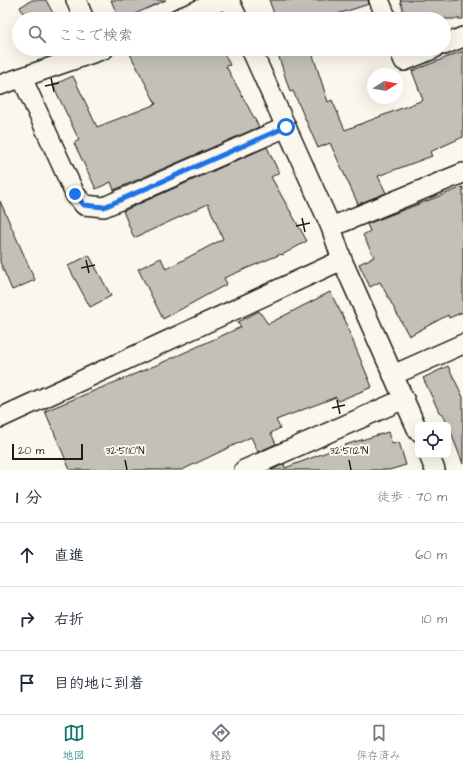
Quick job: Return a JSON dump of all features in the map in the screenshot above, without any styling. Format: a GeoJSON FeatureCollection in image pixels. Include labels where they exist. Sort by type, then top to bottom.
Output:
{"type":"FeatureCollection","features":[{"type":"Feature","properties":{"kind":"street"},"geometry":{"type":"LineString","coordinates":[[76,0],[81,12]]}},
{"type":"Feature","properties":{"kind":"street"},"geometry":{"type":"LineString","coordinates":[[194,12],[222,0]]}},
{"type":"Feature","properties":{"kind":"street"},"geometry":{"type":"LineString","coordinates":[[230,0],[235,12]]}},
{"type":"Feature","properties":{"kind":"street"},"geometry":{"type":"LineString","coordinates":[[379,0],[384,12]]}},
{"type":"Feature","properties":{"kind":"street"},"geometry":{"type":"LineString","coordinates":[[451,42],[463,37]]}},
{"type":"Feature","properties":{"kind":"street"},"geometry":{"type":"LineString","coordinates":[[0,85],[83,56]]}},
{"type":"Feature","properties":{"kind":"street"},"geometry":{"type":"LineString","coordinates":[[254,56],[331,227],[342,260],[415,424]]}},
{"type":"Feature","properties":{"kind":"street"},"geometry":{"type":"LineString","coordinates":[[402,56],[404,61],[416,56]]}},
{"type":"Feature","properties":{"kind":"street"},"geometry":{"type":"LineString","coordinates":[[22,78],[75,194],[84,205],[104,207],[286,127]]}},
{"type":"Feature","properties":{"kind":"street"},"geometry":{"type":"LineString","coordinates":[[331,227],[463,173]]}},
{"type":"Feature","properties":{"kind":"street"},"geometry":{"type":"LineString","coordinates":[[0,418],[342,260]]}},
{"type":"Feature","properties":{"kind":"street"},"geometry":{"type":"LineString","coordinates":[[393,375],[463,344]]}},
{"type":"Feature","properties":{"kind":"street"},"geometry":{"type":"LineString","coordinates":[[244,470],[404,400]]}},
{"type":"Feature","properties":{"kind":"street"},"geometry":{"type":"LineString","coordinates":[[430,458],[435,470]]}},
{"type":"Feature","properties":{"kind":"building"},"geometry":{"type":"Polygon","coordinates":[[[32,0],[46,0],[52,12],[22,12],[20,7],[32,0]]]}},
{"type":"Feature","properties":{"kind":"building"},"geometry":{"type":"Polygon","coordinates":[[[111,0],[166,0],[139,12],[116,12],[111,0]]]}},
{"type":"Feature","properties":{"kind":"building"},"geometry":{"type":"Polygon","coordinates":[[[269,0],[368,0],[369,4],[344,12],[273,12],[269,0]]]}},
{"type":"Feature","properties":{"kind":"building"},"geometry":{"type":"Polygon","coordinates":[[[400,0],[463,0],[463,19],[451,19],[451,12],[404,12],[400,0]]]}},
{"type":"Feature","properties":{"kind":"building"},"geometry":{"type":"Polygon","coordinates":[[[463,51],[463,137],[430,152],[432,156],[378,176],[386,193],[358,204],[330,143],[318,148],[293,91],[290,92],[279,56],[313,56],[328,102],[332,100],[345,130],[423,100],[412,71],[463,51]]]}},
{"type":"Feature","properties":{"kind":"building"},"geometry":{"type":"Polygon","coordinates":[[[131,56],[226,56],[230,65],[226,66],[259,127],[114,190],[111,182],[96,189],[74,143],[79,140],[53,85],[73,76],[97,127],[156,104],[131,56]]]}},
{"type":"Feature","properties":{"kind":"building"},"geometry":{"type":"Polygon","coordinates":[[[267,147],[279,173],[271,177],[307,241],[282,255],[281,254],[224,278],[227,284],[163,319],[138,269],[161,258],[166,269],[223,239],[208,204],[134,238],[123,211],[267,147]]]}},
{"type":"Feature","properties":{"kind":"building"},"geometry":{"type":"Polygon","coordinates":[[[463,187],[463,312],[449,318],[448,315],[409,336],[380,282],[370,287],[359,264],[374,257],[363,235],[370,231],[367,224],[463,187]]]}},
{"type":"Feature","properties":{"kind":"building"},"geometry":{"type":"Polygon","coordinates":[[[0,201],[35,280],[12,290],[0,262],[0,201]]]}},
{"type":"Feature","properties":{"kind":"building"},"geometry":{"type":"Polygon","coordinates":[[[89,255],[111,296],[90,307],[68,266],[89,255]]]}},
{"type":"Feature","properties":{"kind":"building"},"geometry":{"type":"Polygon","coordinates":[[[330,292],[348,326],[347,327],[372,387],[338,401],[336,397],[276,420],[280,428],[271,433],[276,444],[258,452],[251,437],[182,470],[70,470],[45,411],[159,364],[241,327],[238,322],[259,311],[268,324],[330,292]]]}},
{"type":"Feature","properties":{"kind":"building"},"geometry":{"type":"Polygon","coordinates":[[[448,366],[463,397],[463,464],[451,433],[451,422],[446,422],[442,413],[440,414],[423,378],[448,366]]]}},
{"type":"Feature","properties":{"kind":"building"},"geometry":{"type":"Polygon","coordinates":[[[388,432],[392,444],[399,442],[406,465],[389,470],[271,470],[284,464],[285,468],[348,444],[388,432]]]}},
{"type":"Feature","properties":{"kind":"route"},"geometry":{"type":"LineString","coordinates":[[75,194],[84,205],[104,207],[286,127]]}}]}
